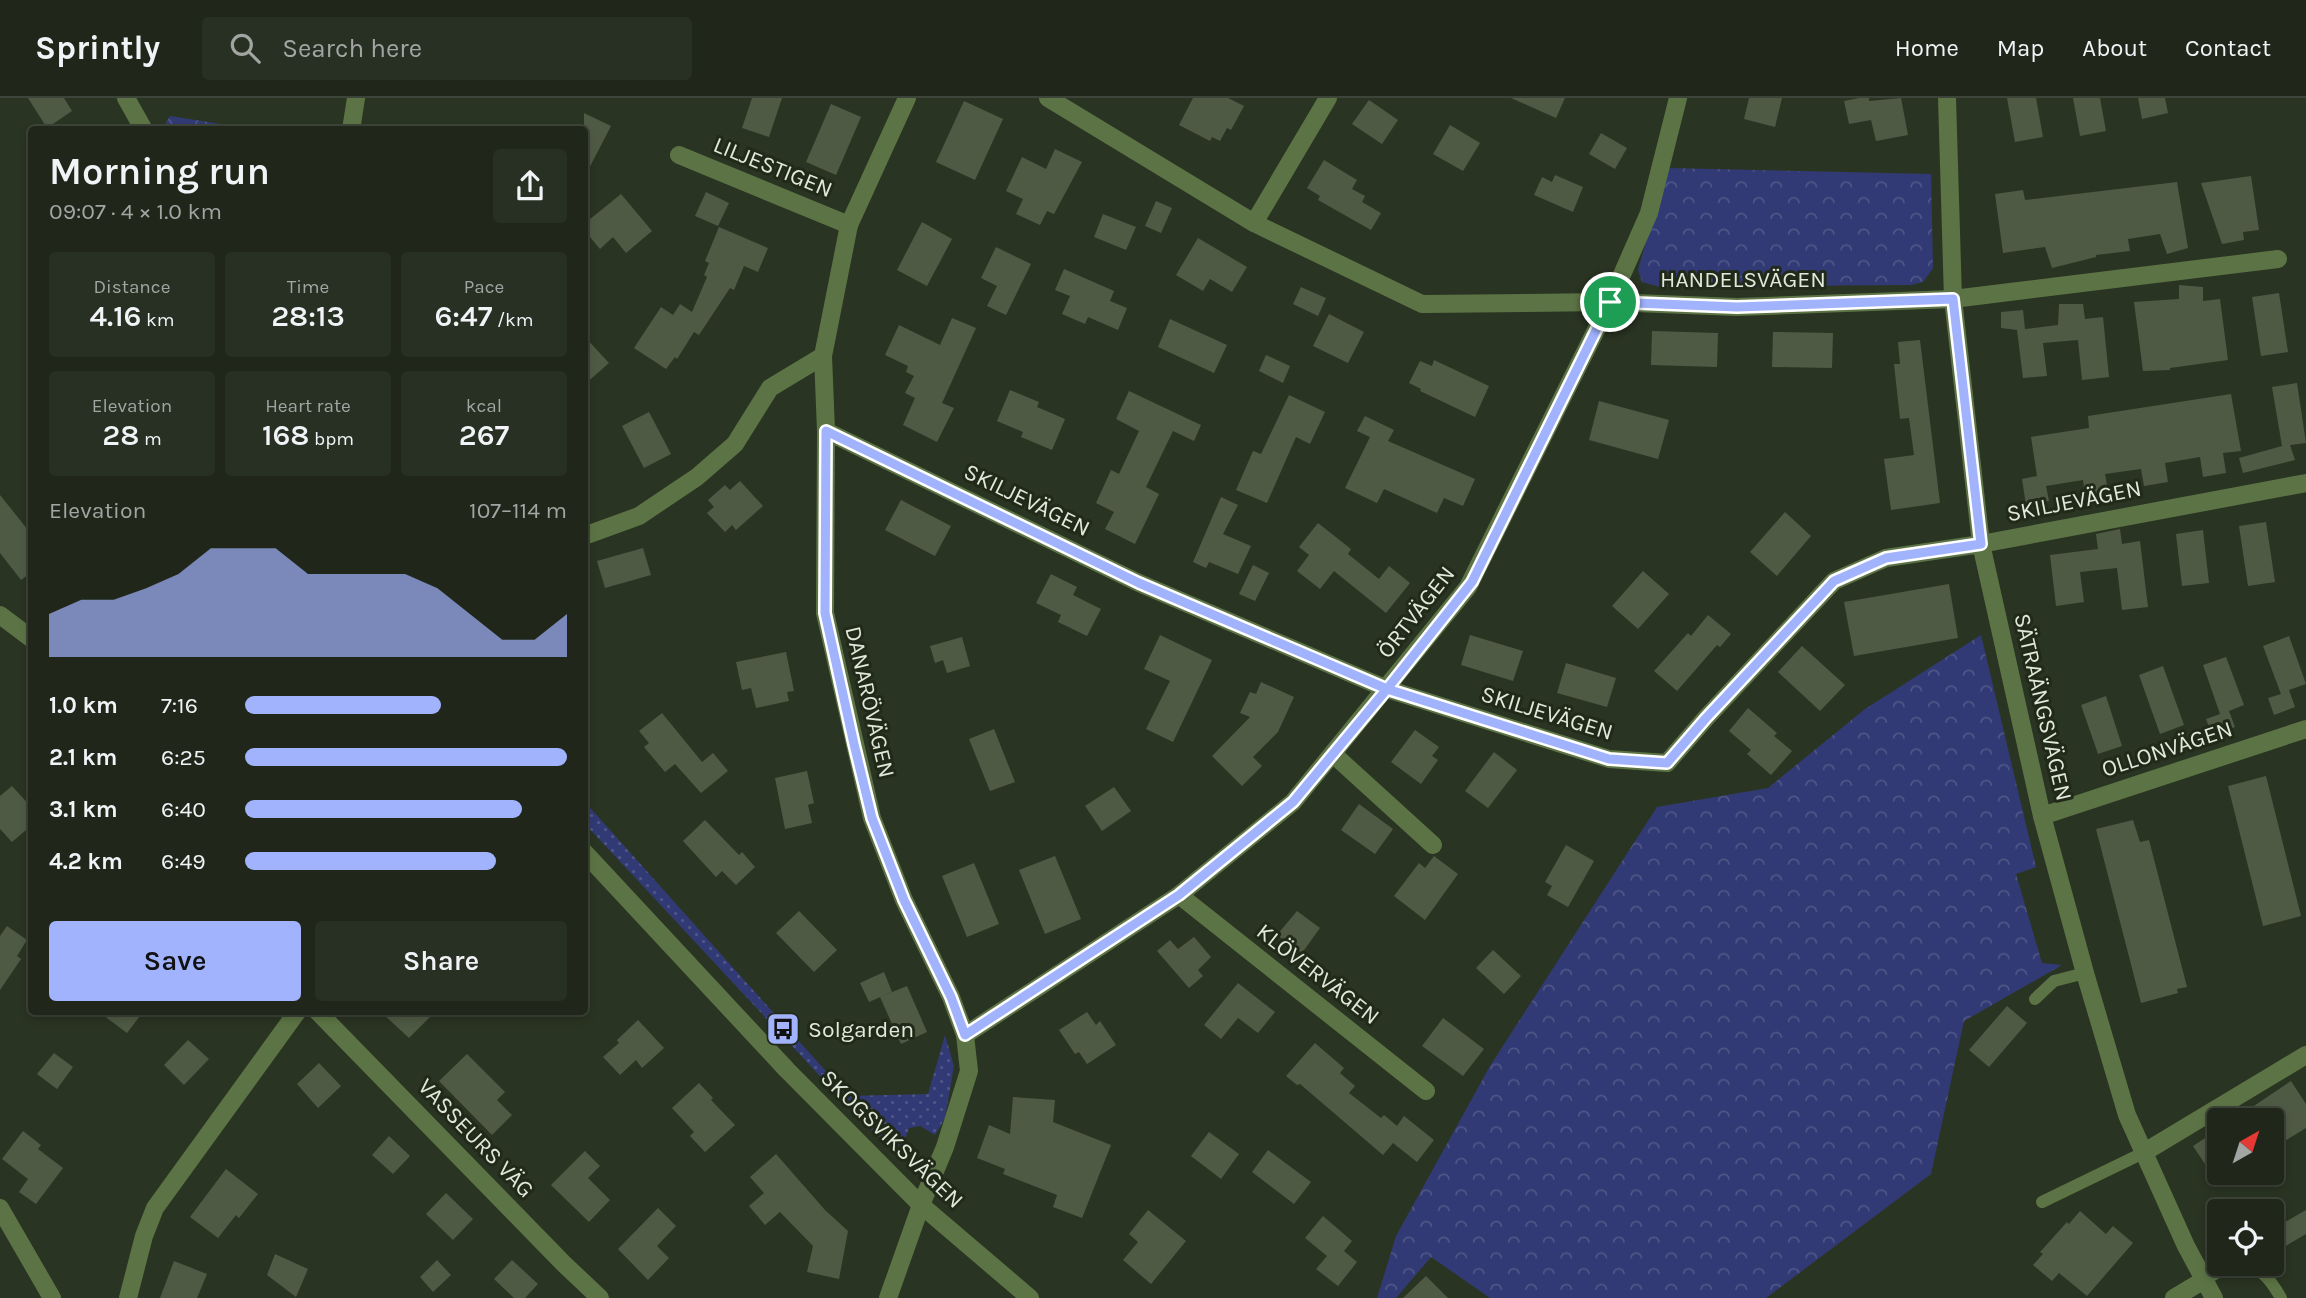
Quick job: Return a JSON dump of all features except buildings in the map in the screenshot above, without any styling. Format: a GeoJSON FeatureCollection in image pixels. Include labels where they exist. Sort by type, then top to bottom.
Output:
{"type":"FeatureCollection","features":[{"type":"Feature","properties":{"kind":"street"},"geometry":{"type":"LineString","coordinates":[[126,98],[142,126]]}},
{"type":"Feature","properties":{"kind":"street"},"geometry":{"type":"LineString","coordinates":[[352,126],[356,98]]}},
{"type":"Feature","properties":{"kind":"street","name":"DANARÖVÄGEN"},"geometry":{"type":"LineString","coordinates":[[888,1298],[945,1147],[968,1071],[965,1035],[951,997],[904,900],[872,818],[825,613],[826,431],[823,356],[849,225],[907,98]]}},
{"type":"Feature","properties":{"kind":"street","name":"HANDELSVÄGEN"},"geometry":{"type":"LineString","coordinates":[[1048,98],[1254,223],[1422,304],[1610,302],[1737,307],[1953,299],[2278,259]]}},
{"type":"Feature","properties":{"kind":"street"},"geometry":{"type":"LineString","coordinates":[[1254,223],[1328,98]]}},
{"type":"Feature","properties":{"kind":"street","name":"ÖRTVÄGEN"},"geometry":{"type":"LineString","coordinates":[[965,1035],[1179,895],[1293,802],[1472,582],[1610,302],[1649,213],[1678,98]]}},
{"type":"Feature","properties":{"kind":"street","name":"SÄTRAÄNGSVÄGEN"},"geometry":{"type":"LineString","coordinates":[[1947,98],[1953,299],[1981,544],[2042,816],[2127,1115],[2214,1298]]}},
{"type":"Feature","properties":{"kind":"street","name":"LILJESTIGEN"},"geometry":{"type":"LineString","coordinates":[[679,155],[849,225]]}},
{"type":"Feature","properties":{"kind":"street"},"geometry":{"type":"LineString","coordinates":[[588,535],[639,516],[697,477],[735,444],[769,388],[823,356]]}},
{"type":"Feature","properties":{"kind":"street","name":"SKILJEVÄGEN"},"geometry":{"type":"LineString","coordinates":[[826,431],[1139,583],[1387,689],[1609,759],[1667,763],[1834,581],[1886,558],[1981,544],[2306,482]]}},
{"type":"Feature","properties":{"kind":"street"},"geometry":{"type":"LineString","coordinates":[[0,615],[28,636]]}},
{"type":"Feature","properties":{"kind":"street","name":"OLLONVÄGEN"},"geometry":{"type":"LineString","coordinates":[[2042,816],[2306,729]]}},
{"type":"Feature","properties":{"kind":"street"},"geometry":{"type":"LineString","coordinates":[[1333,754],[1433,845]]}},
{"type":"Feature","properties":{"kind":"street","name":"SKOGSVIKSVÄGEN"},"geometry":{"type":"LineString","coordinates":[[588,856],[787,1070],[921,1205],[1030,1298]]}},
{"type":"Feature","properties":{"kind":"street","name":"KLÖVERVÄGEN"},"geometry":{"type":"LineString","coordinates":[[1179,895],[1426,1091]]}},
{"type":"Feature","properties":{"kind":"street"},"geometry":{"type":"LineString","coordinates":[[128,1298],[144,1236],[155,1208],[295,1015]]}},
{"type":"Feature","properties":{"kind":"street","name":"VASSEURS VÄG"},"geometry":{"type":"LineString","coordinates":[[321,1015],[600,1298]]}},
{"type":"Feature","properties":{"kind":"street"},"geometry":{"type":"LineString","coordinates":[[2143,1153],[2306,1055]]}},
{"type":"Feature","properties":{"kind":"street"},"geometry":{"type":"LineString","coordinates":[[0,1208],[52,1298]]}},
{"type":"Feature","properties":{"kind":"street"},"geometry":{"type":"LineString","coordinates":[[2174,1298],[2204,1280]]}},
{"type":"Feature","properties":{"kind":"lane"},"geometry":{"type":"LineString","coordinates":[[2035,999],[2054,981],[2085,973]]}},
{"type":"Feature","properties":{"kind":"lane"},"geometry":{"type":"LineString","coordinates":[[2042,1202],[2143,1153]]}},
{"type":"Feature","properties":{"kind":"lane"},"geometry":{"type":"LineString","coordinates":[[2204,1280],[2211,1276]]}},
{"type":"Feature","properties":{"kind":"lane"},"geometry":{"type":"LineString","coordinates":[[2267,1276],[2281,1298]]}},
{"type":"Feature","properties":{"kind":"green space"},"geometry":{"type":"Polygon","coordinates":[[[170,116],[233,126],[164,126],[170,116]]]}},
{"type":"Feature","properties":{"kind":"green space"},"geometry":{"type":"Polygon","coordinates":[[[1667,168],[1931,174],[1933,268],[1923,282],[1911,285],[1660,287],[1642,282],[1638,270],[1667,168]]]}},
{"type":"Feature","properties":{"kind":"green space"},"geometry":{"type":"Polygon","coordinates":[[[1981,635],[2036,867],[2016,874],[2042,963],[2062,965],[1964,1021],[1931,1174],[1766,1298],[1490,1298],[1431,1257],[1396,1298],[1377,1298],[1396,1236],[1490,1066],[1657,807],[1768,788],[1865,709],[1981,635]]]}},
{"type":"Feature","properties":{"kind":"green space"},"geometry":{"type":"Polygon","coordinates":[[[588,805],[848,1096],[928,1094],[945,1035],[954,1066],[945,1118],[935,1135],[920,1126],[909,1128],[905,1140],[893,1150],[859,1118],[588,827],[588,805]]]}},
{"type":"Feature","properties":{"kind":"place","name":"Solgarden"},"geometry":{"type":"Point","coordinates":[783,1029]}},
{"type":"Feature","properties":{"kind":"route"},"geometry":{"type":"LineString","coordinates":[[1610,302],[1472,582],[1387,689],[1139,583],[826,431],[825,613],[854,744],[872,818],[904,900],[951,997],[965,1035],[1179,895],[1293,802],[1387,689],[1609,759],[1667,763],[1834,581],[1886,558],[1981,544],[1953,299],[1737,307],[1610,302]]}}]}
